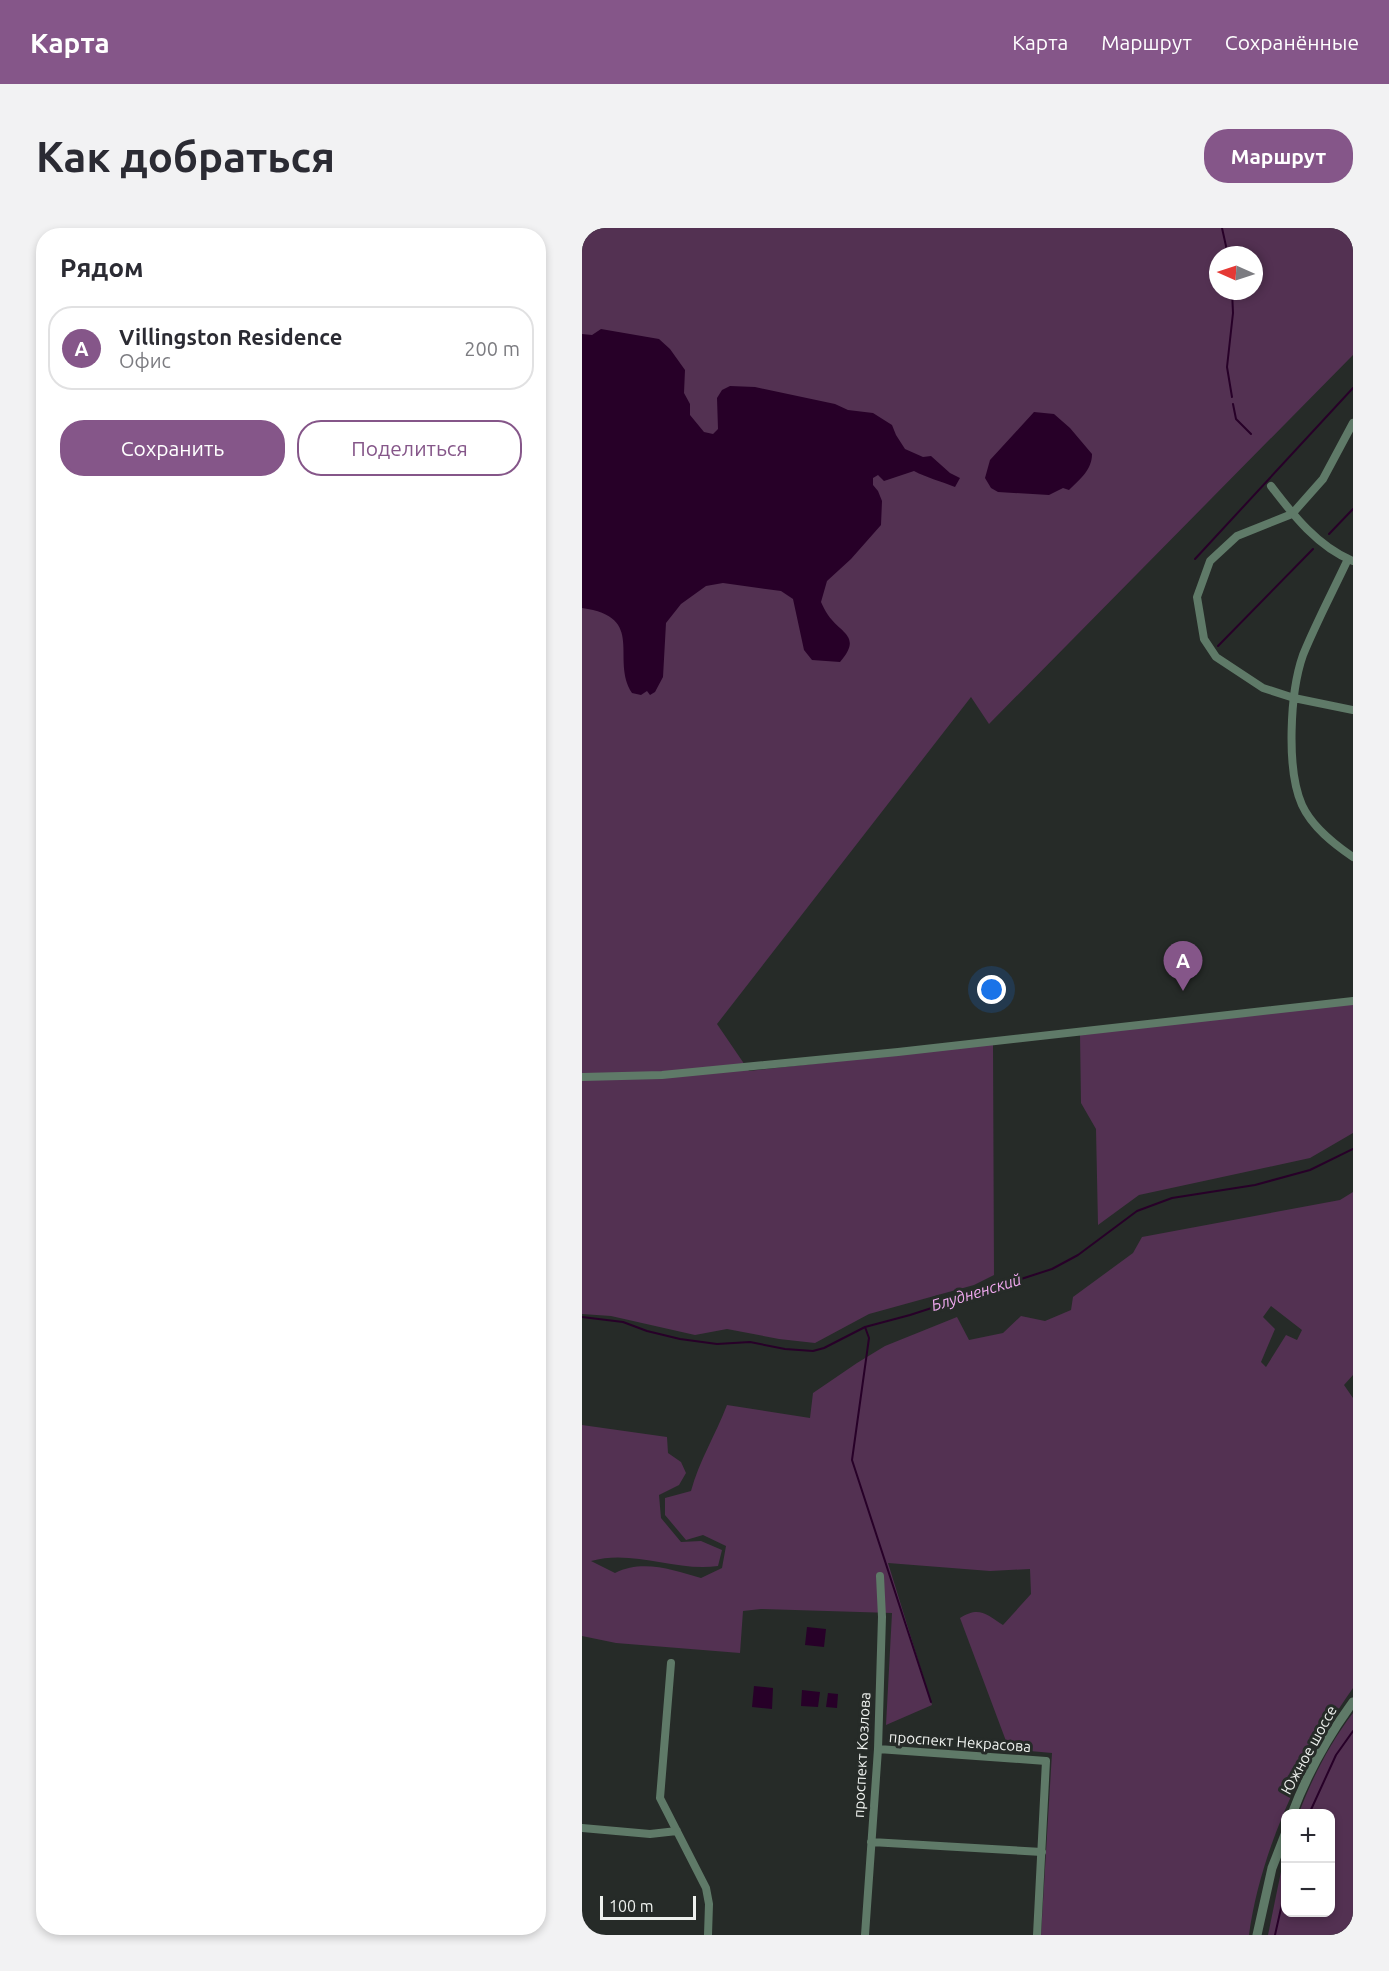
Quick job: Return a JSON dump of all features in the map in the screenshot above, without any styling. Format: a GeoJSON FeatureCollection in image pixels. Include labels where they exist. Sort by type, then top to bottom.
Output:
{"type":"FeatureCollection","features":[{"type":"Feature","properties":{"kind":"street"},"geometry":{"type":"LineString","coordinates":[[1353,423],[1323,479],[1292,514],[1237,536],[1209,561],[1197,597],[1204,639],[1216,657],[1263,688],[1293,698],[1353,710]]}},
{"type":"Feature","properties":{"kind":"street"},"geometry":{"type":"LineString","coordinates":[[1271,486],[1292,514],[1314,536],[1350,560],[1302,658],[1293,698],[1292,770],[1302,806],[1327,839],[1353,857]]}},
{"type":"Feature","properties":{"kind":"street"},"geometry":{"type":"LineString","coordinates":[[582,1077],[662,1076],[1353,1001]]}},
{"type":"Feature","properties":{"kind":"street","name":"проспект Козлова"},"geometry":{"type":"LineString","coordinates":[[865,1935],[878,1749],[882,1617],[880,1576]]}},
{"type":"Feature","properties":{"kind":"street"},"geometry":{"type":"LineString","coordinates":[[670,1663],[660,1798],[706,1888],[709,1904],[708,1935]]}},
{"type":"Feature","properties":{"kind":"street","name":"Южное шоссе"},"geometry":{"type":"LineString","coordinates":[[1294,1809],[1302,1788],[1339,1720],[1353,1702]]}},
{"type":"Feature","properties":{"kind":"street","name":"проспект Некрасова"},"geometry":{"type":"LineString","coordinates":[[878,1749],[1046,1761],[1037,1935]]}},
{"type":"Feature","properties":{"kind":"street"},"geometry":{"type":"LineString","coordinates":[[582,1827],[650,1834],[677,1831]]}},
{"type":"Feature","properties":{"kind":"street"},"geometry":{"type":"LineString","coordinates":[[871,1842],[1042,1852]]}},
{"type":"Feature","properties":{"kind":"street"},"geometry":{"type":"LineString","coordinates":[[1257,1935],[1272,1868],[1281,1845]]}},
{"type":"Feature","properties":{"kind":"shaded area"},"geometry":{"type":"Polygon","coordinates":[[[582,228],[1353,228],[1353,355],[989,724],[971,697],[717,1024],[749,1071],[993,1044],[994,1275],[974,1285],[869,1314],[815,1343],[727,1329],[695,1335],[611,1316],[582,1314],[582,228]]]}},
{"type":"Feature","properties":{"kind":"shaded area"},"geometry":{"type":"Polygon","coordinates":[[[601,329],[659,339],[670,349],[685,370],[684,393],[690,404],[690,415],[704,432],[713,434],[718,429],[717,398],[722,390],[730,386],[755,387],[835,404],[848,410],[873,413],[892,425],[905,449],[923,457],[931,456],[950,473],[960,478],[955,487],[914,471],[884,481],[878,475],[873,478],[873,485],[882,501],[881,525],[851,559],[827,581],[821,602],[828,615],[849,640],[850,646],[840,662],[812,660],[804,650],[793,599],[781,591],[723,583],[706,586],[681,604],[666,623],[663,677],[655,692],[650,695],[647,691],[641,695],[632,693],[626,680],[621,630],[614,620],[602,613],[582,608],[582,334],[592,335],[601,329]]]}},
{"type":"Feature","properties":{"kind":"shaded area"},"geometry":{"type":"Polygon","coordinates":[[[1034,412],[1054,414],[1070,428],[1092,454],[1090,465],[1085,474],[1069,490],[1063,488],[1049,495],[998,492],[991,488],[985,478],[990,460],[1034,412]]]}},
{"type":"Feature","properties":{"kind":"shaded area"},"geometry":{"type":"Polygon","coordinates":[[[1353,1004],[1353,1133],[1310,1158],[1139,1195],[1098,1225],[1096,1129],[1081,1103],[1080,1034],[1353,1004]]]}},
{"type":"Feature","properties":{"kind":"shaded area"},"geometry":{"type":"Polygon","coordinates":[[[1353,1192],[1353,1375],[1344,1385],[1353,1398],[1353,1688],[1301,1774],[1286,1809],[1281,1809],[1281,1821],[1263,1871],[1249,1935],[1041,1935],[1052,1753],[1009,1749],[960,1618],[977,1612],[1003,1625],[1031,1594],[1030,1569],[990,1571],[888,1563],[932,1705],[886,1725],[892,1613],[761,1609],[743,1611],[740,1653],[616,1643],[582,1636],[582,1425],[667,1437],[668,1453],[681,1462],[686,1473],[679,1485],[659,1495],[661,1518],[681,1542],[701,1541],[722,1550],[718,1566],[686,1566],[623,1558],[591,1561],[615,1573],[647,1566],[669,1569],[701,1578],[722,1568],[726,1546],[703,1535],[686,1540],[665,1515],[665,1498],[691,1491],[698,1469],[727,1405],[810,1418],[813,1393],[885,1346],[957,1317],[969,1340],[1003,1333],[1021,1316],[1045,1321],[1071,1310],[1073,1297],[1133,1253],[1142,1237],[1340,1200],[1353,1192]],[[1271,1306],[1263,1317],[1275,1329],[1261,1362],[1266,1367],[1286,1335],[1297,1340],[1302,1330],[1271,1306]]]}},
{"type":"Feature","properties":{"kind":"shaded area"},"geometry":{"type":"Polygon","coordinates":[[[807,1627],[826,1629],[824,1647],[805,1645],[807,1627]]]}},
{"type":"Feature","properties":{"kind":"shaded area"},"geometry":{"type":"Polygon","coordinates":[[[754,1686],[773,1688],[772,1709],[752,1707],[754,1686]]]}},
{"type":"Feature","properties":{"kind":"shaded area"},"geometry":{"type":"Polygon","coordinates":[[[802,1690],[820,1692],[818,1707],[801,1706],[802,1690]]]}},
{"type":"Feature","properties":{"kind":"shaded area"},"geometry":{"type":"Polygon","coordinates":[[[828,1693],[838,1694],[837,1708],[826,1707],[828,1693]]]}},
{"type":"Feature","properties":{"kind":"shaded area"},"geometry":{"type":"Polygon","coordinates":[[[1353,1713],[1353,1935],[1268,1935],[1281,1872],[1281,1917],[1335,1917],[1335,1809],[1301,1809],[1309,1787],[1337,1736],[1353,1713]]]}},
{"type":"Feature","properties":{"kind":"waterway"},"geometry":{"type":"LineString","coordinates":[[1222,228],[1226,246]]}},
{"type":"Feature","properties":{"kind":"waterway"},"geometry":{"type":"LineString","coordinates":[[1232,300],[1227,367],[1232,397]]}},
{"type":"Feature","properties":{"kind":"waterway"},"geometry":{"type":"LineString","coordinates":[[1195,559],[1353,388]]}},
{"type":"Feature","properties":{"kind":"waterway"},"geometry":{"type":"LineString","coordinates":[[1233,404],[1236,419],[1251,434]]}},
{"type":"Feature","properties":{"kind":"waterway"},"geometry":{"type":"LineString","coordinates":[[1329,534],[1353,509]]}},
{"type":"Feature","properties":{"kind":"waterway"},"geometry":{"type":"LineString","coordinates":[[1218,646],[1313,549]]}},
{"type":"Feature","properties":{"kind":"waterway","name":"Блудненский"},"geometry":{"type":"LineString","coordinates":[[582,1317],[623,1322],[680,1339],[717,1344],[750,1342],[785,1349],[813,1351],[824,1348],[865,1327],[910,1315],[1052,1269],[1078,1255],[1137,1211],[1172,1198],[1255,1185],[1310,1170],[1353,1149]]}},
{"type":"Feature","properties":{"kind":"waterway"},"geometry":{"type":"LineString","coordinates":[[865,1327],[869,1338],[852,1460],[931,1702]]}},
{"type":"Feature","properties":{"kind":"waterway"},"geometry":{"type":"LineString","coordinates":[[1311,1809],[1336,1755],[1353,1731]]}},
{"type":"Feature","properties":{"kind":"waterway"},"geometry":{"type":"LineString","coordinates":[[1275,1935],[1281,1908]]}},
{"type":"Feature","properties":{"kind":"place","name":"Villingston Residence"},"geometry":{"type":"Point","coordinates":[1183,991]}}]}
